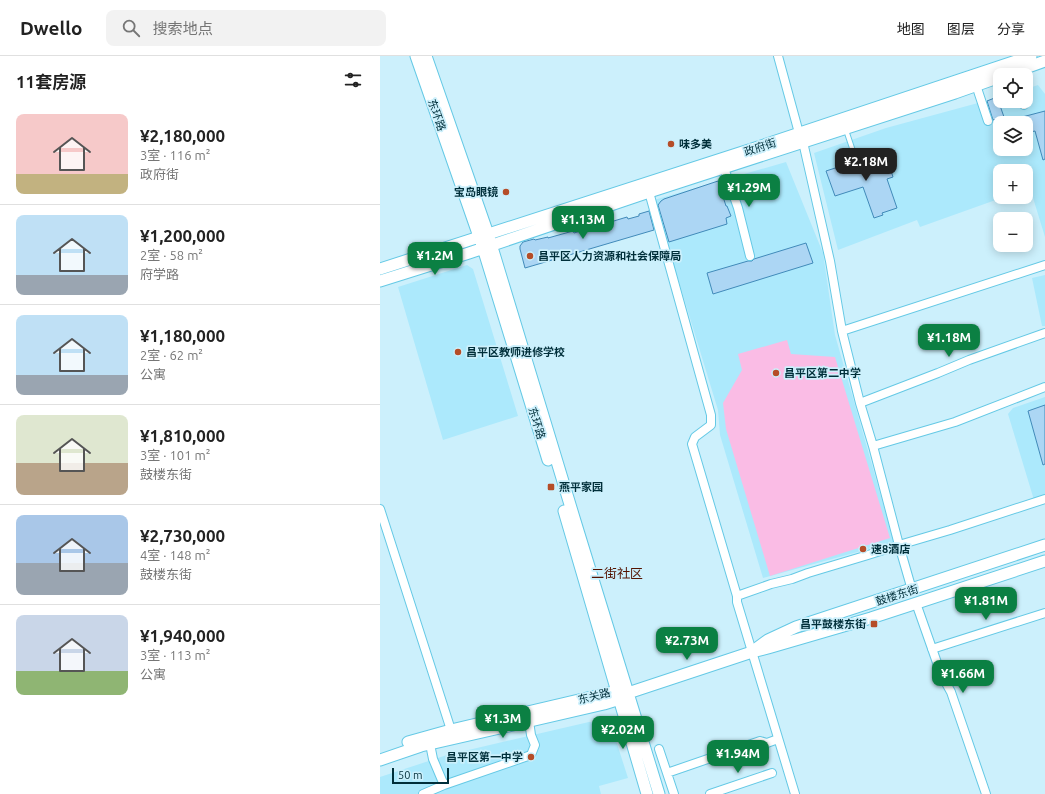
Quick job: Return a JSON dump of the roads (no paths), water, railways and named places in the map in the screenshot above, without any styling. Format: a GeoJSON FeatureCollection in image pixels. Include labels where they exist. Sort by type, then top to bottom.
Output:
{"type":"FeatureCollection","features":[{"type":"Feature","properties":{"kind":"street","name":"东环路"},"geometry":{"type":"LineString","coordinates":[[416,56],[485,241]]}},
{"type":"Feature","properties":{"kind":"street","name":"东环路"},"geometry":{"type":"LineString","coordinates":[[426,56],[575,521],[648,794]]}},
{"type":"Feature","properties":{"kind":"street"},"geometry":{"type":"LineString","coordinates":[[778,56],[801,138],[830,261],[842,331],[860,403],[873,446],[898,545],[912,590]]}},
{"type":"Feature","properties":{"kind":"street","name":"政府街"},"geometry":{"type":"LineString","coordinates":[[485,241],[801,138],[1031,56]]}},
{"type":"Feature","properties":{"kind":"street"},"geometry":{"type":"LineString","coordinates":[[1027,68],[1045,61]]}},
{"type":"Feature","properties":{"kind":"street","name":"政府街"},"geometry":{"type":"LineString","coordinates":[[485,241],[649,192],[724,168],[801,138],[846,128],[993,79]]}},
{"type":"Feature","properties":{"kind":"street"},"geometry":{"type":"LineString","coordinates":[[976,85],[988,121]]}},
{"type":"Feature","properties":{"kind":"street"},"geometry":{"type":"LineString","coordinates":[[724,168],[738,208],[750,256]]}},
{"type":"Feature","properties":{"kind":"street"},"geometry":{"type":"LineString","coordinates":[[649,192],[711,415],[711,426],[695,437],[692,444],[737,596],[737,602],[795,794]]}},
{"type":"Feature","properties":{"kind":"street"},"geometry":{"type":"LineString","coordinates":[[380,269],[485,241]]}},
{"type":"Feature","properties":{"kind":"street"},"geometry":{"type":"LineString","coordinates":[[380,281],[485,241]]}},
{"type":"Feature","properties":{"kind":"street"},"geometry":{"type":"LineString","coordinates":[[842,331],[1045,265]]}},
{"type":"Feature","properties":{"kind":"street"},"geometry":{"type":"LineString","coordinates":[[860,403],[938,374],[969,360],[1045,333]]}},
{"type":"Feature","properties":{"kind":"street"},"geometry":{"type":"LineString","coordinates":[[873,446],[955,422],[1045,387]]}},
{"type":"Feature","properties":{"kind":"street"},"geometry":{"type":"LineString","coordinates":[[737,596],[771,584],[792,579],[950,530],[1045,499]]}},
{"type":"Feature","properties":{"kind":"street"},"geometry":{"type":"LineString","coordinates":[[380,509],[451,730]]}},
{"type":"Feature","properties":{"kind":"street","name":"鼓楼东街"},"geometry":{"type":"LineString","coordinates":[[752,652],[768,640],[796,627],[1045,545]]}},
{"type":"Feature","properties":{"kind":"street","name":"鼓楼东街"},"geometry":{"type":"LineString","coordinates":[[622,694],[752,652],[872,618],[1045,561]]}},
{"type":"Feature","properties":{"kind":"street"},"geometry":{"type":"LineString","coordinates":[[916,603],[941,674],[951,692],[986,794]]}},
{"type":"Feature","properties":{"kind":"street"},"geometry":{"type":"LineString","coordinates":[[932,649],[1045,613]]}},
{"type":"Feature","properties":{"kind":"street","name":"东环路"},"geometry":{"type":"LineString","coordinates":[[622,694],[659,794]]}},
{"type":"Feature","properties":{"kind":"street","name":"东关路"},"geometry":{"type":"LineString","coordinates":[[380,760],[430,744],[604,704],[622,694]]}},
{"type":"Feature","properties":{"kind":"street","name":"东关路"},"geometry":{"type":"LineString","coordinates":[[380,752],[451,730],[600,696],[622,694]]}},
{"type":"Feature","properties":{"kind":"street"},"geometry":{"type":"LineString","coordinates":[[423,794],[444,785],[530,755],[535,745],[531,735],[529,721]]}},
{"type":"Feature","properties":{"kind":"street"},"geometry":{"type":"LineString","coordinates":[[667,773],[760,740],[767,743],[778,739]]}},
{"type":"Feature","properties":{"kind":"street"},"geometry":{"type":"LineString","coordinates":[[430,744],[433,760],[444,785]]}},
{"type":"Feature","properties":{"kind":"street"},"geometry":{"type":"LineString","coordinates":[[659,748],[674,794]]}},
{"type":"Feature","properties":{"kind":"street"},"geometry":{"type":"LineString","coordinates":[[710,794],[772,773]]}},
{"type":"Feature","properties":{"kind":"lane"},"geometry":{"type":"LineString","coordinates":[[846,128],[853,151]]}},
{"type":"Feature","properties":{"kind":"place","name":"味多美"},"geometry":{"type":"Point","coordinates":[671,144]}},
{"type":"Feature","properties":{"kind":"place","name":"宝岛眼镜"},"geometry":{"type":"Point","coordinates":[506,192]}},
{"type":"Feature","properties":{"kind":"place","name":"昌平区人力资源和社会保障局"},"geometry":{"type":"Point","coordinates":[530,256]}},
{"type":"Feature","properties":{"kind":"place","name":"昌平区教师进修学校"},"geometry":{"type":"Point","coordinates":[458,352]}},
{"type":"Feature","properties":{"kind":"place","name":"昌平区第二中学"},"geometry":{"type":"Point","coordinates":[776,373]}},
{"type":"Feature","properties":{"kind":"place","name":"燕平家园"},"geometry":{"type":"Point","coordinates":[551,487]}},
{"type":"Feature","properties":{"kind":"place","name":"速8酒店"},"geometry":{"type":"Point","coordinates":[863,549]}},
{"type":"Feature","properties":{"kind":"place","name":"昌平鼓楼东街"},"geometry":{"type":"Point","coordinates":[874,624]}},
{"type":"Feature","properties":{"kind":"place","name":"昌平区第一中学"},"geometry":{"type":"Point","coordinates":[531,757]}},
{"type":"Feature","properties":{"kind":"district","name":"二街社区"},"geometry":{"type":"Point","coordinates":[617,573]}}]}
